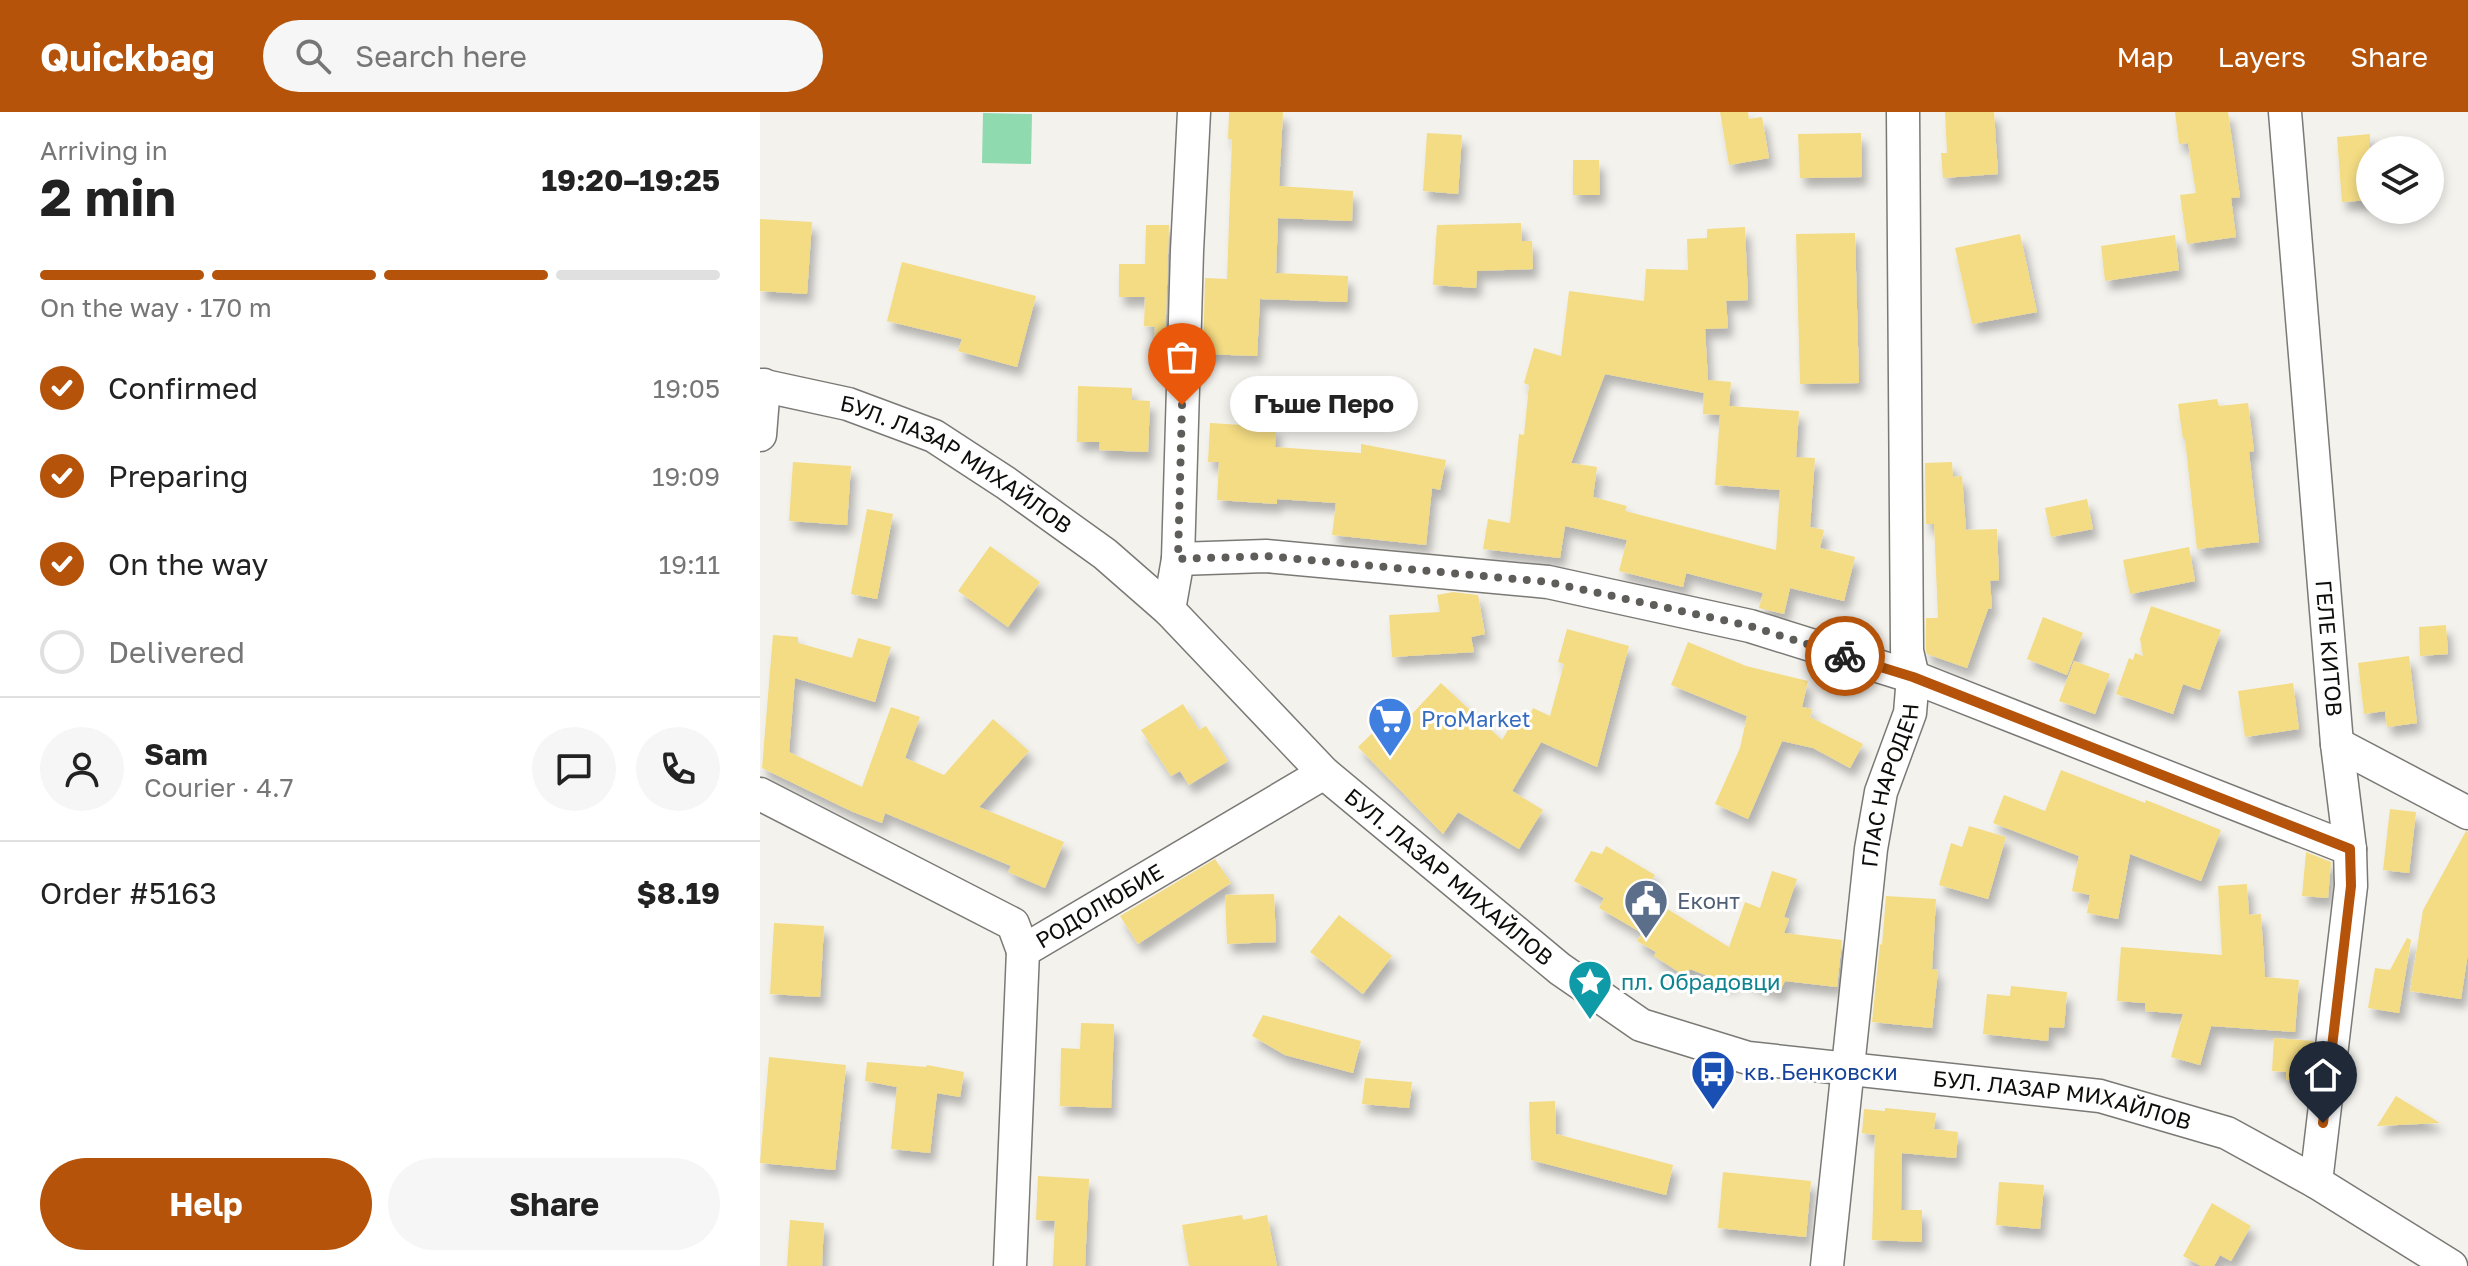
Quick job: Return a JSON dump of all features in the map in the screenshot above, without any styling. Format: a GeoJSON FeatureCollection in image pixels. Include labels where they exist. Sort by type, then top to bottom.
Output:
{"type":"FeatureCollection","features":[{"type":"Feature","properties":{"kind":"street"},"geometry":{"type":"LineString","coordinates":[[1169,610],[1178,559],[1194,112]]}},
{"type":"Feature","properties":{"kind":"street","name":"ГЛАС НАРОДЕН"},"geometry":{"type":"LineString","coordinates":[[1827,1266],[1871,849],[1881,792],[1910,713],[1913,677],[1907,651],[1903,112]]}},
{"type":"Feature","properties":{"kind":"street","name":"ГЕЛЕ КИТОВ"},"geometry":{"type":"LineString","coordinates":[[2285,112],[2337,744],[2350,849],[2351,886],[2316,1182]]}},
{"type":"Feature","properties":{"kind":"street"},"geometry":{"type":"LineString","coordinates":[[760,435],[762,385]]}},
{"type":"Feature","properties":{"kind":"street","name":"БУЛ. ЛАЗАР МИХАЙЛОВ"},"geometry":{"type":"LineString","coordinates":[[762,385],[848,404],[934,436],[1105,554],[1169,610],[1324,773],[1560,969],[1641,1025],[1748,1058],[2100,1096],[2227,1133],[2316,1182],[2451,1266]]}},
{"type":"Feature","properties":{"kind":"street"},"geometry":{"type":"LineString","coordinates":[[1178,559],[1266,556],[1548,582],[1750,626],[1913,677],[2350,849]]}},
{"type":"Feature","properties":{"kind":"street"},"geometry":{"type":"LineString","coordinates":[[2337,744],[2468,813]]}},
{"type":"Feature","properties":{"kind":"street","name":"РОДОЛЮБИЕ"},"geometry":{"type":"LineString","coordinates":[[1010,1266],[1023,951],[1324,773]]}},
{"type":"Feature","properties":{"kind":"street"},"geometry":{"type":"LineString","coordinates":[[760,794],[1013,924],[1023,951]]}},
{"type":"Feature","properties":{"kind":"green space"},"geometry":{"type":"Polygon","coordinates":[[[983,113],[1032,114],[1031,164],[982,163],[983,113]]]}},
{"type":"Feature","properties":{"kind":"building"},"geometry":{"type":"Polygon","coordinates":[[[1229,112],[1283,112],[1279,186],[1353,191],[1352,221],[1278,218],[1276,273],[1348,276],[1347,302],[1260,299],[1257,356],[1203,354],[1205,278],[1227,279],[1232,139],[1228,139],[1229,112]]]}},
{"type":"Feature","properties":{"kind":"building"},"geometry":{"type":"Polygon","coordinates":[[[1720,112],[1748,112],[1749,119],[1762,117],[1769,158],[1729,165],[1720,112]]]}},
{"type":"Feature","properties":{"kind":"building"},"geometry":{"type":"Polygon","coordinates":[[[1945,112],[1994,112],[1998,174],[1943,178],[1941,153],[1947,153],[1945,112]]]}},
{"type":"Feature","properties":{"kind":"building"},"geometry":{"type":"Polygon","coordinates":[[[2175,112],[2228,112],[2240,197],[2231,198],[2236,237],[2187,244],[2180,195],[2196,193],[2188,143],[2179,144],[2175,112]]]}},
{"type":"Feature","properties":{"kind":"building"},"geometry":{"type":"Polygon","coordinates":[[[1427,133],[1462,135],[1458,194],[1423,191],[1427,133]]]}},
{"type":"Feature","properties":{"kind":"building"},"geometry":{"type":"Polygon","coordinates":[[[1861,133],[1862,177],[1800,178],[1798,134],[1861,133]]]}},
{"type":"Feature","properties":{"kind":"building"},"geometry":{"type":"Polygon","coordinates":[[[2370,134],[2356,136],[2356,201],[2342,202],[2337,137],[2370,134]]]}},
{"type":"Feature","properties":{"kind":"building"},"geometry":{"type":"Polygon","coordinates":[[[1573,160],[1599,160],[1600,195],[1573,195],[1573,160]]]}},
{"type":"Feature","properties":{"kind":"building"},"geometry":{"type":"Polygon","coordinates":[[[760,219],[812,222],[807,294],[760,291],[760,219]]]}},
{"type":"Feature","properties":{"kind":"building"},"geometry":{"type":"Polygon","coordinates":[[[1521,223],[1522,241],[1532,241],[1533,269],[1477,271],[1476,288],[1433,285],[1437,225],[1521,223]]]}},
{"type":"Feature","properties":{"kind":"building"},"geometry":{"type":"Polygon","coordinates":[[[1146,225],[1169,225],[1165,346],[1154,346],[1155,327],[1144,326],[1145,297],[1119,297],[1119,264],[1145,264],[1146,225]]]}},
{"type":"Feature","properties":{"kind":"building"},"geometry":{"type":"Polygon","coordinates":[[[1745,227],[1748,300],[1726,301],[1728,328],[1705,329],[1708,380],[1731,382],[1729,406],[1799,411],[1796,457],[1815,458],[1810,527],[1824,530],[1820,548],[1855,557],[1844,601],[1790,588],[1784,614],[1759,608],[1763,593],[1686,573],[1683,587],[1619,571],[1627,540],[1565,526],[1560,558],[1483,549],[1488,519],[1510,523],[1519,434],[1524,435],[1529,385],[1524,383],[1534,348],[1561,356],[1569,291],[1644,301],[1646,269],[1688,270],[1687,239],[1707,238],[1707,229],[1745,227]],[[1605,374],[1571,463],[1597,467],[1593,497],[1627,506],[1625,511],[1776,550],[1780,490],[1715,485],[1720,415],[1703,414],[1704,393],[1605,374]]]}},
{"type":"Feature","properties":{"kind":"building"},"geometry":{"type":"Polygon","coordinates":[[[1855,233],[1859,383],[1800,384],[1796,234],[1855,233]]]}},
{"type":"Feature","properties":{"kind":"building"},"geometry":{"type":"Polygon","coordinates":[[[2020,234],[2037,312],[1972,324],[1955,248],[2020,234]]]}},
{"type":"Feature","properties":{"kind":"building"},"geometry":{"type":"Polygon","coordinates":[[[2175,235],[2179,270],[2105,281],[2101,246],[2175,235]]]}},
{"type":"Feature","properties":{"kind":"building"},"geometry":{"type":"Polygon","coordinates":[[[902,262],[1036,296],[1017,367],[958,351],[962,339],[887,321],[902,262]]]}},
{"type":"Feature","properties":{"kind":"building"},"geometry":{"type":"Polygon","coordinates":[[[1078,386],[1132,388],[1132,400],[1150,401],[1148,452],[1099,450],[1100,442],[1077,442],[1078,386]]]}},
{"type":"Feature","properties":{"kind":"building"},"geometry":{"type":"Polygon","coordinates":[[[2217,399],[2219,406],[2248,403],[2254,451],[2249,452],[2259,542],[2197,549],[2178,404],[2217,399]]]}},
{"type":"Feature","properties":{"kind":"building"},"geometry":{"type":"Polygon","coordinates":[[[1210,423],[1276,427],[1275,447],[1361,453],[1361,444],[1446,460],[1440,490],[1432,488],[1426,545],[1332,535],[1336,503],[1277,499],[1277,504],[1217,500],[1219,462],[1208,462],[1210,423]]]}},
{"type":"Feature","properties":{"kind":"building"},"geometry":{"type":"Polygon","coordinates":[[[793,462],[851,466],[847,525],[789,521],[793,462]]]}},
{"type":"Feature","properties":{"kind":"building"},"geometry":{"type":"Polygon","coordinates":[[[1952,462],[1953,477],[1962,476],[1966,530],[1997,529],[1999,580],[1990,581],[1992,608],[1988,609],[1967,668],[1926,651],[1926,618],[1938,618],[1934,524],[1926,524],[1925,463],[1952,462]]]}},
{"type":"Feature","properties":{"kind":"building"},"geometry":{"type":"Polygon","coordinates":[[[2087,499],[2093,529],[2051,537],[2045,508],[2087,499]]]}},
{"type":"Feature","properties":{"kind":"building"},"geometry":{"type":"Polygon","coordinates":[[[867,509],[893,514],[877,599],[851,594],[867,509]]]}},
{"type":"Feature","properties":{"kind":"building"},"geometry":{"type":"Polygon","coordinates":[[[990,546],[1040,582],[1008,627],[958,591],[990,546]]]}},
{"type":"Feature","properties":{"kind":"building"},"geometry":{"type":"Polygon","coordinates":[[[2189,547],[2195,581],[2130,594],[2123,560],[2189,547]]]}},
{"type":"Feature","properties":{"kind":"building"},"geometry":{"type":"Polygon","coordinates":[[[1453,592],[1478,595],[1485,634],[1471,637],[1474,652],[1392,657],[1389,615],[1440,612],[1437,595],[1453,592]]]}},
{"type":"Feature","properties":{"kind":"building"},"geometry":{"type":"Polygon","coordinates":[[[2151,606],[2221,630],[2200,690],[2183,684],[2173,714],[2116,694],[2129,658],[2133,660],[2135,653],[2143,656],[2140,639],[2151,606]]]}},
{"type":"Feature","properties":{"kind":"building"},"geometry":{"type":"Polygon","coordinates":[[[2043,617],[2083,633],[2067,675],[2027,659],[2043,617]]]}},
{"type":"Feature","properties":{"kind":"building"},"geometry":{"type":"Polygon","coordinates":[[[2446,625],[2448,654],[2420,656],[2419,627],[2446,625]]]}},
{"type":"Feature","properties":{"kind":"building"},"geometry":{"type":"Polygon","coordinates":[[[1567,629],[1629,646],[1597,767],[1541,742],[1512,791],[1543,810],[1519,849],[1458,812],[1443,834],[1358,747],[1391,715],[1395,732],[1441,683],[1502,740],[1513,721],[1524,727],[1533,708],[1550,716],[1564,664],[1558,662],[1567,629]]]}},
{"type":"Feature","properties":{"kind":"building"},"geometry":{"type":"Polygon","coordinates":[[[773,635],[798,637],[798,643],[852,658],[858,638],[891,647],[875,702],[795,678],[789,752],[862,787],[891,707],[920,717],[905,758],[944,775],[993,719],[1029,751],[979,807],[1064,842],[1045,888],[1008,872],[1011,866],[885,813],[882,823],[853,812],[762,768],[773,635]]]}},
{"type":"Feature","properties":{"kind":"building"},"geometry":{"type":"Polygon","coordinates":[[[1688,642],[1746,666],[1808,681],[1802,707],[1812,709],[1810,717],[1863,744],[1850,768],[1813,748],[1782,741],[1748,819],[1715,804],[1740,748],[1747,716],[1671,685],[1688,642]]]}},
{"type":"Feature","properties":{"kind":"building"},"geometry":{"type":"Polygon","coordinates":[[[2409,656],[2417,723],[2387,727],[2385,711],[2364,714],[2358,663],[2409,656]]]}},
{"type":"Feature","properties":{"kind":"building"},"geometry":{"type":"Polygon","coordinates":[[[2074,661],[2110,674],[2095,714],[2059,701],[2074,661]]]}},
{"type":"Feature","properties":{"kind":"building"},"geometry":{"type":"Polygon","coordinates":[[[2293,683],[2299,729],[2245,737],[2238,691],[2293,683]]]}},
{"type":"Feature","properties":{"kind":"building"},"geometry":{"type":"Polygon","coordinates":[[[1183,704],[1199,730],[1206,726],[1228,761],[1189,785],[1180,771],[1171,776],[1141,730],[1183,704]]]}},
{"type":"Feature","properties":{"kind":"building"},"geometry":{"type":"Polygon","coordinates":[[[2061,770],[2221,830],[2201,881],[2130,854],[2118,919],[2087,913],[2090,895],[2072,891],[2079,856],[1993,823],[2004,795],[2045,811],[2061,770]]]}},
{"type":"Feature","properties":{"kind":"building"},"geometry":{"type":"Polygon","coordinates":[[[2390,809],[2416,812],[2409,873],[2383,870],[2390,809]]]}},
{"type":"Feature","properties":{"kind":"building"},"geometry":{"type":"Polygon","coordinates":[[[1969,826],[2006,837],[1988,899],[1939,885],[1951,843],[1962,847],[1969,826]]]}},
{"type":"Feature","properties":{"kind":"building"},"geometry":{"type":"Polygon","coordinates":[[[2466,831],[2468,953],[2461,999],[2410,991],[2423,910],[2466,831]]]}},
{"type":"Feature","properties":{"kind":"building"},"geometry":{"type":"Polygon","coordinates":[[[1606,846],[1655,875],[1643,894],[1729,947],[1745,902],[1760,908],[1772,871],[1797,879],[1784,917],[1789,919],[1784,933],[1842,940],[1837,987],[1785,981],[1779,993],[1734,976],[1731,985],[1690,969],[1685,976],[1637,941],[1642,933],[1599,908],[1604,898],[1574,881],[1591,851],[1602,854],[1606,846]]]}},
{"type":"Feature","properties":{"kind":"building"},"geometry":{"type":"Polygon","coordinates":[[[2306,852],[2331,862],[2328,898],[2302,896],[2306,852]]]}},
{"type":"Feature","properties":{"kind":"building"},"geometry":{"type":"Polygon","coordinates":[[[1215,859],[1231,883],[1138,944],[1120,916],[1215,859]]]}},
{"type":"Feature","properties":{"kind":"building"},"geometry":{"type":"Polygon","coordinates":[[[2247,884],[2249,915],[2261,914],[2265,977],[2299,980],[2295,1032],[2211,1026],[2200,1065],[2171,1057],[2183,1014],[2145,1011],[2145,1003],[2117,1001],[2121,947],[2222,955],[2218,886],[2247,884]]]}},
{"type":"Feature","properties":{"kind":"building"},"geometry":{"type":"Polygon","coordinates":[[[1274,894],[1276,942],[1227,944],[1225,895],[1274,894]]]}},
{"type":"Feature","properties":{"kind":"building"},"geometry":{"type":"Polygon","coordinates":[[[1886,896],[1936,899],[1932,969],[1938,970],[1932,1028],[1872,1022],[1886,896]]]}},
{"type":"Feature","properties":{"kind":"building"},"geometry":{"type":"Polygon","coordinates":[[[1339,915],[1392,956],[1363,994],[1310,952],[1339,915]]]}},
{"type":"Feature","properties":{"kind":"building"},"geometry":{"type":"Polygon","coordinates":[[[774,923],[824,926],[820,997],[770,994],[774,923]]]}},
{"type":"Feature","properties":{"kind":"building"},"geometry":{"type":"Polygon","coordinates":[[[2407,938],[2411,940],[2399,1013],[2368,1008],[2375,968],[2390,970],[2407,938]]]}},
{"type":"Feature","properties":{"kind":"building"},"geometry":{"type":"Polygon","coordinates":[[[2011,986],[2067,992],[2064,1028],[2049,1027],[2048,1041],[1983,1034],[1987,994],[2010,996],[2011,986]]]}},
{"type":"Feature","properties":{"kind":"building"},"geometry":{"type":"Polygon","coordinates":[[[1263,1015],[1361,1041],[1353,1073],[1285,1055],[1252,1036],[1263,1015]]]}},
{"type":"Feature","properties":{"kind":"building"},"geometry":{"type":"Polygon","coordinates":[[[1081,1023],[1114,1024],[1111,1108],[1060,1106],[1061,1048],[1080,1049],[1081,1023]]]}},
{"type":"Feature","properties":{"kind":"building"},"geometry":{"type":"Polygon","coordinates":[[[2274,1038],[2314,1041],[2309,1081],[2286,1080],[2286,1072],[2272,1071],[2274,1038]]]}},
{"type":"Feature","properties":{"kind":"building"},"geometry":{"type":"Polygon","coordinates":[[[769,1057],[846,1065],[835,1170],[760,1163],[769,1057]]]}},
{"type":"Feature","properties":{"kind":"building"},"geometry":{"type":"Polygon","coordinates":[[[867,1062],[927,1065],[964,1072],[960,1097],[937,1093],[930,1153],[891,1149],[897,1087],[865,1081],[867,1062]]]}},
{"type":"Feature","properties":{"kind":"building"},"geometry":{"type":"Polygon","coordinates":[[[1365,1078],[1412,1082],[1409,1108],[1362,1104],[1365,1078]]]}},
{"type":"Feature","properties":{"kind":"building"},"geometry":{"type":"Polygon","coordinates":[[[2396,1096],[2440,1123],[2377,1126],[2396,1096]]]}},
{"type":"Feature","properties":{"kind":"building"},"geometry":{"type":"Polygon","coordinates":[[[1555,1101],[1556,1134],[1673,1165],[1666,1195],[1531,1160],[1529,1102],[1555,1101]]]}},
{"type":"Feature","properties":{"kind":"building"},"geometry":{"type":"Polygon","coordinates":[[[1885,1108],[1936,1113],[1934,1129],[1958,1132],[1956,1158],[1902,1153],[1901,1210],[1922,1210],[1922,1242],[1872,1240],[1875,1135],[1862,1133],[1864,1109],[1885,1111],[1885,1108]]]}},
{"type":"Feature","properties":{"kind":"building"},"geometry":{"type":"Polygon","coordinates":[[[1723,1172],[1811,1181],[1806,1237],[1718,1228],[1723,1172]]]}},
{"type":"Feature","properties":{"kind":"building"},"geometry":{"type":"Polygon","coordinates":[[[1038,1176],[1089,1179],[1085,1266],[1053,1266],[1055,1221],[1036,1220],[1038,1176]]]}},
{"type":"Feature","properties":{"kind":"building"},"geometry":{"type":"Polygon","coordinates":[[[1999,1182],[2044,1185],[2040,1229],[1996,1225],[1999,1182]]]}},
{"type":"Feature","properties":{"kind":"building"},"geometry":{"type":"Polygon","coordinates":[[[2212,1203],[2251,1226],[2231,1261],[2220,1255],[2214,1266],[2201,1266],[2183,1256],[2212,1203]]]}},
{"type":"Feature","properties":{"kind":"building"},"geometry":{"type":"Polygon","coordinates":[[[1242,1215],[1243,1220],[1267,1215],[1277,1266],[1189,1266],[1182,1225],[1242,1215]]]}},
{"type":"Feature","properties":{"kind":"building"},"geometry":{"type":"Polygon","coordinates":[[[790,1220],[824,1223],[822,1266],[787,1266],[790,1220]]]}},
{"type":"Feature","properties":{"kind":"way so far"},"geometry":{"type":"LineString","coordinates":[[1182,405],[1178,559],[1266,556],[1548,582],[1750,626],[1845,656]]}},
{"type":"Feature","properties":{"kind":"place","name":"Гъше Перо"},"geometry":{"type":"Point","coordinates":[1182,405]}},
{"type":"Feature","properties":{"kind":"place","name":"ProMarket"},"geometry":{"type":"Point","coordinates":[1390,758]}},
{"type":"Feature","properties":{"kind":"place","name":"Еконт"},"geometry":{"type":"Point","coordinates":[1646,940]}},
{"type":"Feature","properties":{"kind":"place","name":"пл. Обрадовци"},"geometry":{"type":"Point","coordinates":[1590,1021]}},
{"type":"Feature","properties":{"kind":"place","name":"кв. Бенковски"},"geometry":{"type":"Point","coordinates":[1713,1111]}},
{"type":"Feature","properties":{"kind":"route"},"geometry":{"type":"LineString","coordinates":[[1845,656],[1913,677],[2350,849],[2351,886],[2323,1123]]}}]}
